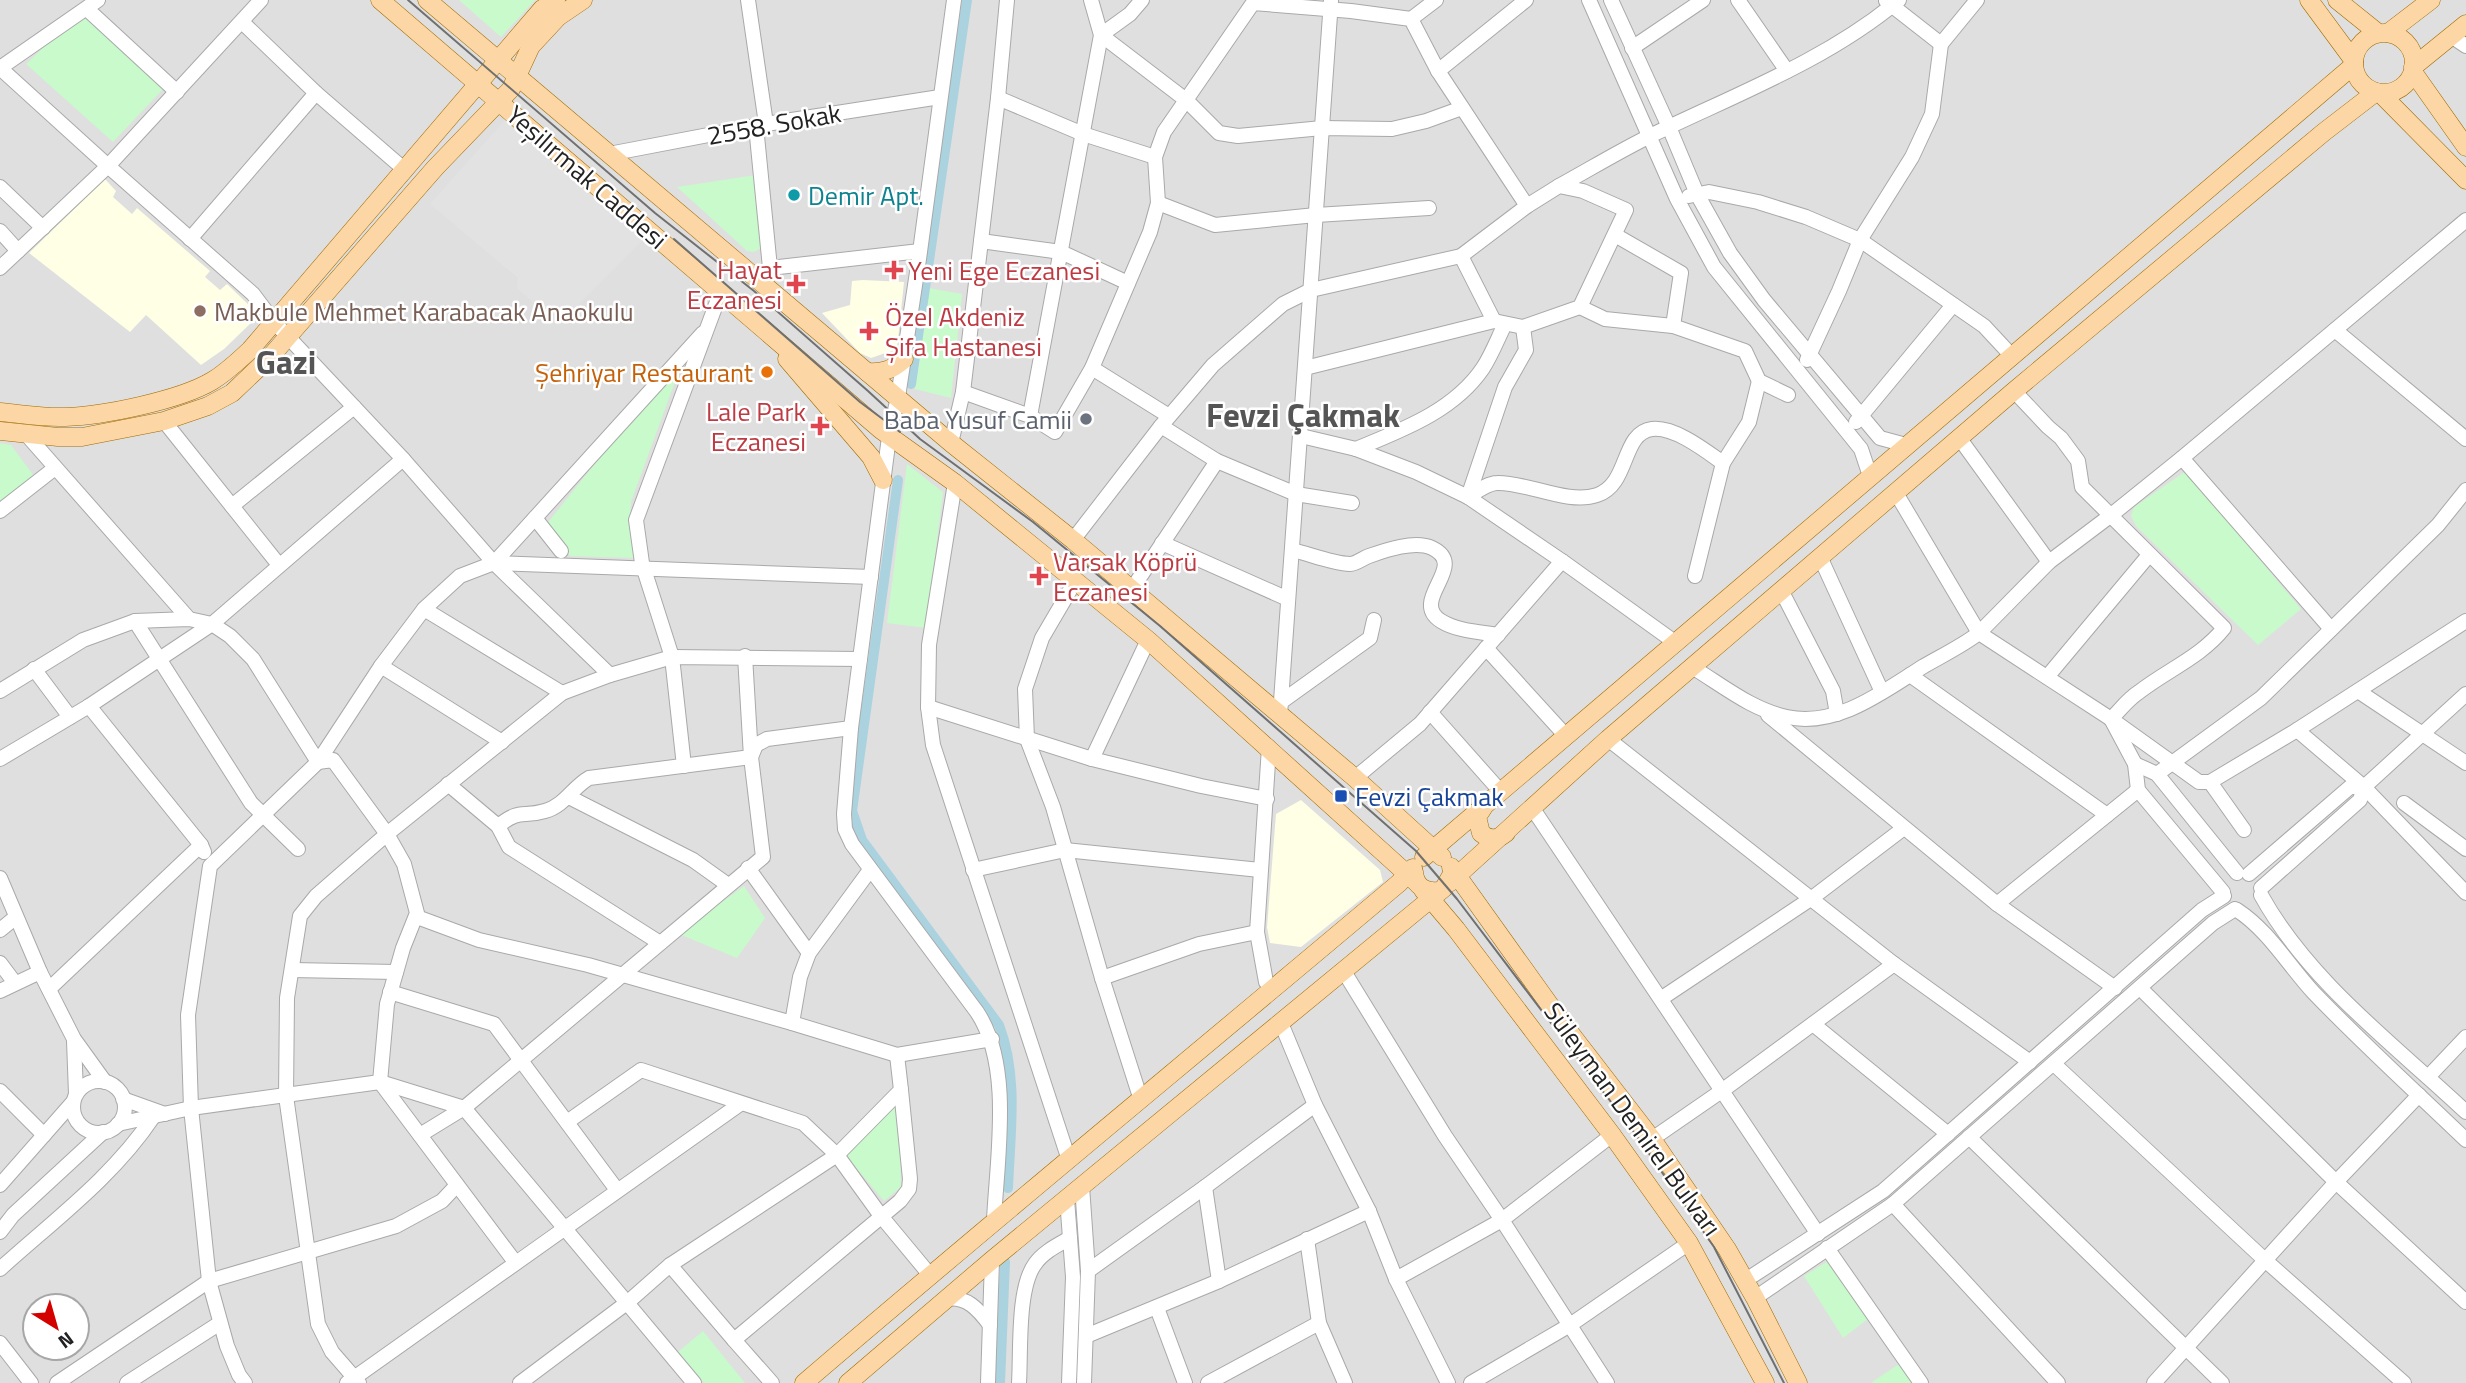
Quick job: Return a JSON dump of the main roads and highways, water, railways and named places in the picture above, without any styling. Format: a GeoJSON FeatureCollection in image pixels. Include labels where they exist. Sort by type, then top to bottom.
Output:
{"type":"FeatureCollection","features":[{"type":"Feature","properties":{"kind":"main road","name":"Yeşilırmak Caddesi"},"geometry":{"type":"LineString","coordinates":[[380,0],[889,437]]}},
{"type":"Feature","properties":{"kind":"main road","name":"Yeşilırmak Caddesi"},"geometry":{"type":"LineString","coordinates":[[427,0],[610,154],[764,274],[867,372],[898,397]]}},
{"type":"Feature","properties":{"kind":"main road"},"geometry":{"type":"LineString","coordinates":[[0,412],[72,417],[160,401],[211,382],[231,368],[274,322],[542,9],[556,0]]}},
{"type":"Feature","properties":{"kind":"main road"},"geometry":{"type":"LineString","coordinates":[[0,431],[82,437],[164,421],[208,406],[232,393],[254,375],[435,168],[500,102],[511,89],[531,46],[558,17],[583,0]]}},
{"type":"Feature","properties":{"kind":"main road"},"geometry":{"type":"LineString","coordinates":[[2309,0],[2354,63],[2358,80],[2378,92],[2466,180]]}},
{"type":"Feature","properties":{"kind":"main road"},"geometry":{"type":"LineString","coordinates":[[804,1383],[994,1220],[1366,912],[1506,833],[1608,739],[2014,391],[2324,132],[2378,92],[2390,92],[2408,81],[2413,69],[2412,51],[2406,42],[2398,36],[2383,33],[2337,0]]}},
{"type":"Feature","properties":{"kind":"main road"},"geometry":{"type":"LineString","coordinates":[[849,1383],[992,1260],[1385,937],[1483,808],[2354,63],[2360,44],[2368,37],[2383,33],[2431,0]]}},
{"type":"Feature","properties":{"kind":"main road"},"geometry":{"type":"LineString","coordinates":[[2413,69],[2459,41],[2466,24]]}},
{"type":"Feature","properties":{"kind":"main road"},"geometry":{"type":"LineString","coordinates":[[2413,69],[2466,147]]}},
{"type":"Feature","properties":{"kind":"main road"},"geometry":{"type":"LineString","coordinates":[[758,324],[816,396],[871,457],[883,480]]}},
{"type":"Feature","properties":{"kind":"main road"},"geometry":{"type":"LineString","coordinates":[[867,372],[880,373],[893,369],[904,359]]}},
{"type":"Feature","properties":{"kind":"main road","name":"Süleyman Demirel Bulvarı"},"geometry":{"type":"LineString","coordinates":[[898,397],[951,443],[1280,708],[1355,778],[1432,874],[1564,1025],[1652,1139],[1746,1280],[1798,1383]]}},
{"type":"Feature","properties":{"kind":"main road","name":"Süleyman Demirel Bulvarı"},"geometry":{"type":"LineString","coordinates":[[889,437],[955,483],[1076,580],[1269,747],[1432,874],[1457,929],[1612,1135],[1689,1243],[1765,1383]]}},
{"type":"Feature","properties":{"kind":"main road"},"geometry":{"type":"LineString","coordinates":[[1483,808],[1477,817],[1481,833],[1496,838],[1506,833]]}},
{"type":"Feature","properties":{"kind":"main road"},"geometry":{"type":"LineString","coordinates":[[1366,912],[1376,909],[1388,918],[1390,929],[1385,937]]}},
{"type":"Feature","properties":{"kind":"main road"},"geometry":{"type":"LineString","coordinates":[[992,1260],[994,1220]]}},
{"type":"Feature","properties":{"kind":"waterway"},"geometry":{"type":"LineString","coordinates":[[911,384],[967,0]]}},
{"type":"Feature","properties":{"kind":"waterway"},"geometry":{"type":"LineString","coordinates":[[898,480],[852,811],[862,840],[999,1025],[1011,1085],[1008,1188]]}},
{"type":"Feature","properties":{"kind":"waterway"},"geometry":{"type":"LineString","coordinates":[[1000,1383],[1005,1262]]}},
{"type":"Feature","properties":{"kind":"tram line"},"geometry":{"type":"LineString","coordinates":[[408,0],[655,213],[754,291],[920,439],[1033,522],[1160,626],[1416,851],[1457,899],[1636,1135],[1714,1247],[1784,1383]]}},
{"type":"Feature","properties":{"kind":"tram line"},"geometry":{"type":"LineString","coordinates":[[674,239],[860,402],[900,432]]}},
{"type":"Feature","properties":{"kind":"place","name":"Demir Apt."},"geometry":{"type":"Point","coordinates":[794,195]}},
{"type":"Feature","properties":{"kind":"place","name":"Yeni Ege Eczanesi"},"geometry":{"type":"Point","coordinates":[894,270]}},
{"type":"Feature","properties":{"kind":"place","name":"Hayat Eczanesi"},"geometry":{"type":"Point","coordinates":[796,284]}},
{"type":"Feature","properties":{"kind":"place","name":"Makbule Mehmet Karabacak Anaokulu"},"geometry":{"type":"Point","coordinates":[200,311]}},
{"type":"Feature","properties":{"kind":"place","name":"Özel Akdeniz Şifa Hastanesi"},"geometry":{"type":"Point","coordinates":[869,331]}},
{"type":"Feature","properties":{"kind":"place","name":"Şehriyar Restaurant"},"geometry":{"type":"Point","coordinates":[767,372]}},
{"type":"Feature","properties":{"kind":"place","name":"Baba Yusuf Camii"},"geometry":{"type":"Point","coordinates":[1086,419]}},
{"type":"Feature","properties":{"kind":"place","name":"Lale Park Eczanesi"},"geometry":{"type":"Point","coordinates":[820,426]}},
{"type":"Feature","properties":{"kind":"place","name":"Varsak Köprü Eczanesi"},"geometry":{"type":"Point","coordinates":[1039,576]}},
{"type":"Feature","properties":{"kind":"place","name":"Fevzi Çakmak"},"geometry":{"type":"Point","coordinates":[1341,796]}},
{"type":"Feature","properties":{"kind":"district","name":"Gazi"},"geometry":{"type":"Point","coordinates":[286,362]}},
{"type":"Feature","properties":{"kind":"district","name":"Fevzi Çakmak"},"geometry":{"type":"Point","coordinates":[1303,415]}}]}
